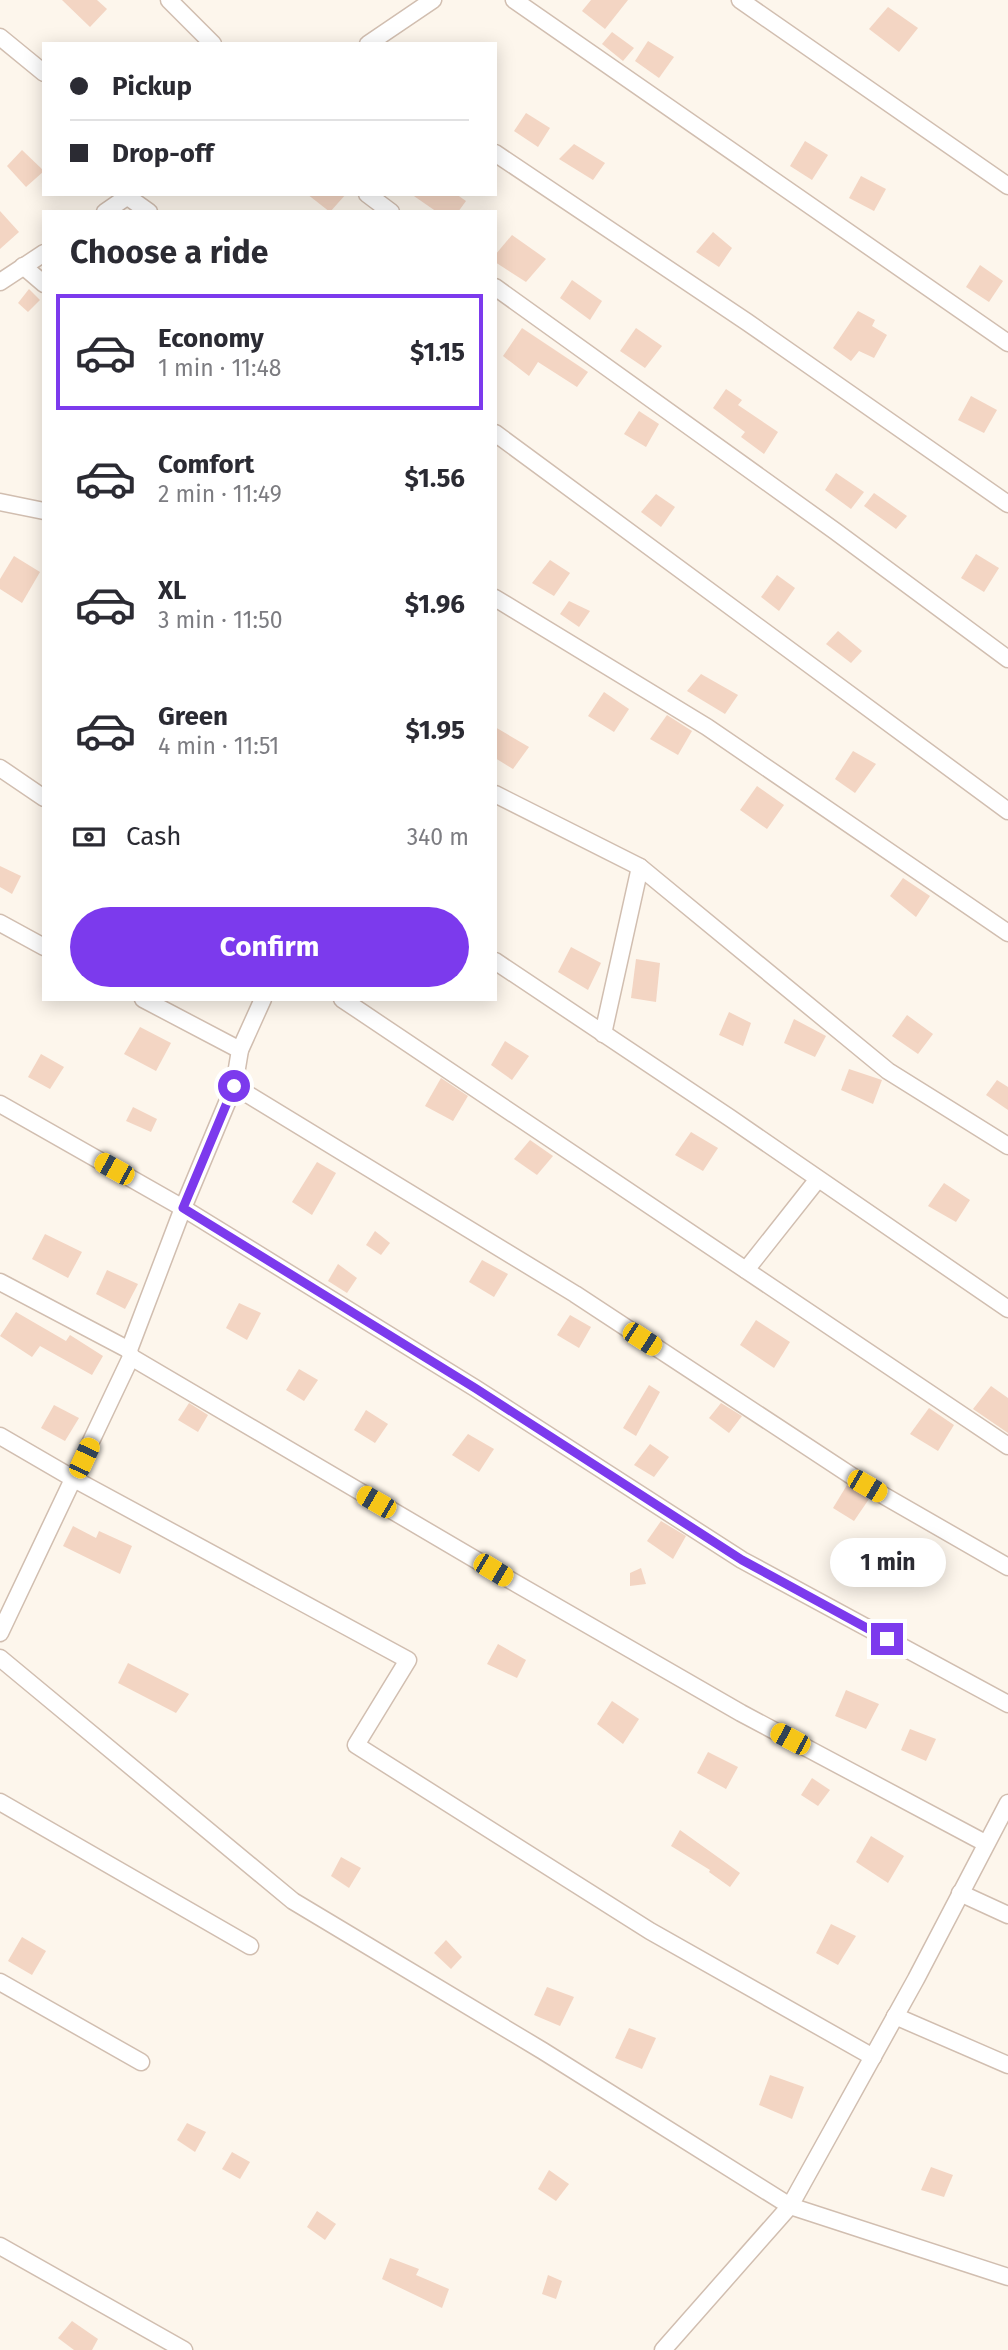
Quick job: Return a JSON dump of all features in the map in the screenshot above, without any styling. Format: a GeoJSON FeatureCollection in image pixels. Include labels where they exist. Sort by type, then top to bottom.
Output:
{"type":"FeatureCollection","features":[{"type":"Feature","properties":{"kind":"street"},"geometry":{"type":"LineString","coordinates":[[169,0],[211,42]]}},
{"type":"Feature","properties":{"kind":"street"},"geometry":{"type":"LineString","coordinates":[[514,0],[1008,343]]}},
{"type":"Feature","properties":{"kind":"street"},"geometry":{"type":"LineString","coordinates":[[740,0],[1008,186]]}},
{"type":"Feature","properties":{"kind":"street"},"geometry":{"type":"LineString","coordinates":[[371,42],[426,2]]}},
{"type":"Feature","properties":{"kind":"street"},"geometry":{"type":"LineString","coordinates":[[0,37],[42,71]]}},
{"type":"Feature","properties":{"kind":"street"},"geometry":{"type":"LineString","coordinates":[[497,154],[747,322],[1008,504]]}},
{"type":"Feature","properties":{"kind":"street"},"geometry":{"type":"LineString","coordinates":[[108,210],[128,196]]}},
{"type":"Feature","properties":{"kind":"street"},"geometry":{"type":"LineString","coordinates":[[130,196],[147,210]]}},
{"type":"Feature","properties":{"kind":"street"},"geometry":{"type":"LineString","coordinates":[[370,196],[388,210]]}},
{"type":"Feature","properties":{"kind":"street"},"geometry":{"type":"LineString","coordinates":[[0,282],[42,254]]}},
{"type":"Feature","properties":{"kind":"street"},"geometry":{"type":"LineString","coordinates":[[23,266],[42,282]]}},
{"type":"Feature","properties":{"kind":"street"},"geometry":{"type":"LineString","coordinates":[[497,287],[1008,659]]}},
{"type":"Feature","properties":{"kind":"street"},"geometry":{"type":"LineString","coordinates":[[497,434],[1008,811]]}},
{"type":"Feature","properties":{"kind":"street"},"geometry":{"type":"LineString","coordinates":[[0,502],[42,511]]}},
{"type":"Feature","properties":{"kind":"street"},"geometry":{"type":"LineString","coordinates":[[497,599],[707,727],[1008,933]]}},
{"type":"Feature","properties":{"kind":"street"},"geometry":{"type":"LineString","coordinates":[[0,768],[42,796]]}},
{"type":"Feature","properties":{"kind":"street"},"geometry":{"type":"LineString","coordinates":[[497,795],[640,867],[888,1071],[1008,1146]]}},
{"type":"Feature","properties":{"kind":"street"},"geometry":{"type":"LineString","coordinates":[[603,1034],[640,867]]}},
{"type":"Feature","properties":{"kind":"street"},"geometry":{"type":"LineString","coordinates":[[0,923],[42,946]]}},
{"type":"Feature","properties":{"kind":"street"},"geometry":{"type":"LineString","coordinates":[[497,962],[1008,1309]]}},
{"type":"Feature","properties":{"kind":"street"},"geometry":{"type":"LineString","coordinates":[[147,1001],[240,1050]]}},
{"type":"Feature","properties":{"kind":"street"},"geometry":{"type":"LineString","coordinates":[[0,1633],[74,1479],[130,1353],[183,1208],[234,1086],[240,1050],[261,1001]]}},
{"type":"Feature","properties":{"kind":"street"},"geometry":{"type":"LineString","coordinates":[[345,1001],[1008,1446]]}},
{"type":"Feature","properties":{"kind":"street"},"geometry":{"type":"LineString","coordinates":[[234,1086],[575,1294],[867,1486],[1008,1567]]}},
{"type":"Feature","properties":{"kind":"street"},"geometry":{"type":"LineString","coordinates":[[0,1104],[183,1208],[475,1388],[742,1560],[1008,1704]]}},
{"type":"Feature","properties":{"kind":"street"},"geometry":{"type":"LineString","coordinates":[[746,1270],[818,1179]]}},
{"type":"Feature","properties":{"kind":"street"},"geometry":{"type":"LineString","coordinates":[[0,1282],[130,1353],[517,1584],[729,1706],[985,1843]]}},
{"type":"Feature","properties":{"kind":"street"},"geometry":{"type":"LineString","coordinates":[[0,1436],[408,1660],[356,1745],[650,1931],[873,2057]]}},
{"type":"Feature","properties":{"kind":"street"},"geometry":{"type":"LineString","coordinates":[[0,1658],[293,1901],[543,2050],[790,2206],[1008,2277]]}},
{"type":"Feature","properties":{"kind":"street"},"geometry":{"type":"LineString","coordinates":[[0,1802],[250,1946]]}},
{"type":"Feature","properties":{"kind":"street"},"geometry":{"type":"LineString","coordinates":[[663,2350],[790,2206],[895,2017],[1008,1803]]}},
{"type":"Feature","properties":{"kind":"street"},"geometry":{"type":"LineString","coordinates":[[960,1893],[1008,1914]]}},
{"type":"Feature","properties":{"kind":"street"},"geometry":{"type":"LineString","coordinates":[[0,1982],[141,2062]]}},
{"type":"Feature","properties":{"kind":"street"},"geometry":{"type":"LineString","coordinates":[[895,2017],[1008,2065]]}},
{"type":"Feature","properties":{"kind":"street"},"geometry":{"type":"LineString","coordinates":[[0,2246],[184,2350]]}},
{"type":"Feature","properties":{"kind":"building"},"geometry":{"type":"Polygon","coordinates":[[[62,0],[97,0],[107,9],[90,27],[62,0]]]}},
{"type":"Feature","properties":{"kind":"building"},"geometry":{"type":"Polygon","coordinates":[[[591,0],[628,0],[605,29],[582,11],[591,0]]]}},
{"type":"Feature","properties":{"kind":"building"},"geometry":{"type":"Polygon","coordinates":[[[888,7],[918,28],[899,52],[869,29],[888,7]]]}},
{"type":"Feature","properties":{"kind":"building"},"geometry":{"type":"Polygon","coordinates":[[[612,32],[634,48],[623,61],[602,44],[612,32]]]}},
{"type":"Feature","properties":{"kind":"building"},"geometry":{"type":"Polygon","coordinates":[[[648,41],[674,57],[659,78],[635,61],[648,41]]]}},
{"type":"Feature","properties":{"kind":"building"},"geometry":{"type":"Polygon","coordinates":[[[526,113],[550,128],[538,147],[514,131],[526,113]]]}},
{"type":"Feature","properties":{"kind":"building"},"geometry":{"type":"Polygon","coordinates":[[[805,141],[828,155],[812,180],[790,166],[805,141]]]}},
{"type":"Feature","properties":{"kind":"building"},"geometry":{"type":"Polygon","coordinates":[[[574,144],[605,163],[593,180],[559,159],[574,144]]]}},
{"type":"Feature","properties":{"kind":"building"},"geometry":{"type":"Polygon","coordinates":[[[22,150],[42,169],[42,173],[26,187],[7,166],[22,150]]]}},
{"type":"Feature","properties":{"kind":"building"},"geometry":{"type":"Polygon","coordinates":[[[861,176],[886,189],[874,211],[849,198],[861,176]]]}},
{"type":"Feature","properties":{"kind":"building"},"geometry":{"type":"Polygon","coordinates":[[[310,196],[344,196],[332,210],[327,210],[310,196]]]}},
{"type":"Feature","properties":{"kind":"building"},"geometry":{"type":"Polygon","coordinates":[[[414,196],[459,196],[466,201],[459,210],[434,210],[414,196]]]}},
{"type":"Feature","properties":{"kind":"building"},"geometry":{"type":"Polygon","coordinates":[[[0,211],[19,232],[0,249],[0,211]]]}},
{"type":"Feature","properties":{"kind":"building"},"geometry":{"type":"Polygon","coordinates":[[[713,232],[732,248],[719,267],[696,252],[713,232]]]}},
{"type":"Feature","properties":{"kind":"building"},"geometry":{"type":"Polygon","coordinates":[[[512,235],[546,259],[526,282],[497,263],[497,253],[512,235]]]}},
{"type":"Feature","properties":{"kind":"building"},"geometry":{"type":"Polygon","coordinates":[[[980,265],[1003,281],[989,302],[966,287],[980,265]]]}},
{"type":"Feature","properties":{"kind":"building"},"geometry":{"type":"Polygon","coordinates":[[[572,280],[602,301],[590,320],[560,298],[572,280]]]}},
{"type":"Feature","properties":{"kind":"building"},"geometry":{"type":"Polygon","coordinates":[[[29,289],[40,300],[28,312],[18,303],[29,289]]]}},
{"type":"Feature","properties":{"kind":"building"},"geometry":{"type":"Polygon","coordinates":[[[858,311],[875,320],[872,326],[887,335],[874,358],[859,351],[851,361],[833,348],[858,311]]]}},
{"type":"Feature","properties":{"kind":"building"},"geometry":{"type":"Polygon","coordinates":[[[522,328],[588,372],[577,387],[538,362],[529,376],[503,356],[522,328]]]}},
{"type":"Feature","properties":{"kind":"building"},"geometry":{"type":"Polygon","coordinates":[[[636,328],[662,346],[645,368],[620,351],[636,328]]]}},
{"type":"Feature","properties":{"kind":"building"},"geometry":{"type":"Polygon","coordinates":[[[726,389],[742,400],[738,405],[778,432],[764,454],[741,437],[745,432],[713,408],[726,389]]]}},
{"type":"Feature","properties":{"kind":"building"},"geometry":{"type":"Polygon","coordinates":[[[971,396],[997,410],[984,433],[958,420],[971,396]]]}},
{"type":"Feature","properties":{"kind":"building"},"geometry":{"type":"Polygon","coordinates":[[[639,411],[659,424],[646,447],[624,434],[639,411]]]}},
{"type":"Feature","properties":{"kind":"building"},"geometry":{"type":"Polygon","coordinates":[[[836,473],[864,492],[851,509],[825,490],[836,473]]]}},
{"type":"Feature","properties":{"kind":"building"},"geometry":{"type":"Polygon","coordinates":[[[874,493],[907,516],[896,529],[864,506],[874,493]]]}},
{"type":"Feature","properties":{"kind":"building"},"geometry":{"type":"Polygon","coordinates":[[[656,494],[675,507],[661,527],[641,512],[656,494]]]}},
{"type":"Feature","properties":{"kind":"building"},"geometry":{"type":"Polygon","coordinates":[[[976,554],[999,568],[984,592],[961,578],[976,554]]]}},
{"type":"Feature","properties":{"kind":"building"},"geometry":{"type":"Polygon","coordinates":[[[14,556],[40,572],[22,603],[0,589],[0,579],[14,556]]]}},
{"type":"Feature","properties":{"kind":"building"},"geometry":{"type":"Polygon","coordinates":[[[550,560],[570,573],[554,596],[532,583],[550,560]]]}},
{"type":"Feature","properties":{"kind":"building"},"geometry":{"type":"Polygon","coordinates":[[[777,575],[795,588],[779,611],[761,597],[777,575]]]}},
{"type":"Feature","properties":{"kind":"building"},"geometry":{"type":"Polygon","coordinates":[[[569,601],[590,611],[579,627],[560,614],[569,601]]]}},
{"type":"Feature","properties":{"kind":"building"},"geometry":{"type":"Polygon","coordinates":[[[838,631],[862,651],[851,663],[826,644],[838,631]]]}},
{"type":"Feature","properties":{"kind":"building"},"geometry":{"type":"Polygon","coordinates":[[[701,674],[738,695],[725,714],[687,691],[701,674]]]}},
{"type":"Feature","properties":{"kind":"building"},"geometry":{"type":"Polygon","coordinates":[[[604,692],[629,709],[614,732],[588,716],[604,692]]]}},
{"type":"Feature","properties":{"kind":"building"},"geometry":{"type":"Polygon","coordinates":[[[667,715],[692,731],[678,755],[650,739],[667,715]]]}},
{"type":"Feature","properties":{"kind":"building"},"geometry":{"type":"Polygon","coordinates":[[[497,728],[529,747],[513,769],[497,759],[497,728]]]}},
{"type":"Feature","properties":{"kind":"building"},"geometry":{"type":"Polygon","coordinates":[[[853,751],[876,764],[855,793],[835,779],[853,751]]]}},
{"type":"Feature","properties":{"kind":"building"},"geometry":{"type":"Polygon","coordinates":[[[757,786],[784,805],[767,829],[740,810],[757,786]]]}},
{"type":"Feature","properties":{"kind":"building"},"geometry":{"type":"Polygon","coordinates":[[[0,866],[21,876],[12,894],[0,887],[0,866]]]}},
{"type":"Feature","properties":{"kind":"building"},"geometry":{"type":"Polygon","coordinates":[[[903,878],[930,896],[916,917],[890,896],[903,878]]]}},
{"type":"Feature","properties":{"kind":"building"},"geometry":{"type":"Polygon","coordinates":[[[571,947],[601,963],[588,990],[558,972],[571,947]]]}},
{"type":"Feature","properties":{"kind":"building"},"geometry":{"type":"Polygon","coordinates":[[[636,959],[660,963],[656,1002],[631,998],[636,959]]]}},
{"type":"Feature","properties":{"kind":"building"},"geometry":{"type":"Polygon","coordinates":[[[729,1012],[751,1023],[743,1046],[719,1035],[729,1012]]]}},
{"type":"Feature","properties":{"kind":"building"},"geometry":{"type":"Polygon","coordinates":[[[907,1015],[933,1034],[918,1054],[892,1036],[907,1015]]]}},
{"type":"Feature","properties":{"kind":"building"},"geometry":{"type":"Polygon","coordinates":[[[794,1019],[826,1036],[815,1057],[784,1043],[794,1019]]]}},
{"type":"Feature","properties":{"kind":"building"},"geometry":{"type":"Polygon","coordinates":[[[140,1027],[171,1043],[156,1071],[124,1054],[140,1027]]]}},
{"type":"Feature","properties":{"kind":"building"},"geometry":{"type":"Polygon","coordinates":[[[505,1041],[529,1056],[512,1080],[491,1065],[505,1041]]]}},
{"type":"Feature","properties":{"kind":"building"},"geometry":{"type":"Polygon","coordinates":[[[41,1054],[64,1067],[50,1089],[28,1077],[41,1054]]]}},
{"type":"Feature","properties":{"kind":"building"},"geometry":{"type":"Polygon","coordinates":[[[849,1069],[882,1080],[873,1104],[841,1090],[849,1069]]]}},
{"type":"Feature","properties":{"kind":"building"},"geometry":{"type":"Polygon","coordinates":[[[441,1078],[468,1096],[453,1121],[425,1106],[441,1078]]]}},
{"type":"Feature","properties":{"kind":"building"},"geometry":{"type":"Polygon","coordinates":[[[997,1080],[1008,1087],[1008,1110],[986,1095],[997,1080]]]}},
{"type":"Feature","properties":{"kind":"building"},"geometry":{"type":"Polygon","coordinates":[[[133,1107],[157,1119],[151,1132],[126,1121],[133,1107]]]}},
{"type":"Feature","properties":{"kind":"building"},"geometry":{"type":"Polygon","coordinates":[[[691,1132],[718,1148],[703,1171],[675,1155],[691,1132]]]}},
{"type":"Feature","properties":{"kind":"building"},"geometry":{"type":"Polygon","coordinates":[[[530,1140],[553,1156],[537,1175],[514,1159],[530,1140]]]}},
{"type":"Feature","properties":{"kind":"building"},"geometry":{"type":"Polygon","coordinates":[[[317,1162],[336,1173],[312,1215],[292,1202],[317,1162]]]}},
{"type":"Feature","properties":{"kind":"building"},"geometry":{"type":"Polygon","coordinates":[[[944,1183],[970,1200],[956,1222],[928,1206],[944,1183]]]}},
{"type":"Feature","properties":{"kind":"building"},"geometry":{"type":"Polygon","coordinates":[[[375,1231],[390,1243],[381,1255],[366,1245],[375,1231]]]}},
{"type":"Feature","properties":{"kind":"building"},"geometry":{"type":"Polygon","coordinates":[[[45,1234],[82,1252],[68,1278],[32,1259],[45,1234]]]}},
{"type":"Feature","properties":{"kind":"building"},"geometry":{"type":"Polygon","coordinates":[[[482,1260],[508,1274],[494,1297],[469,1282],[482,1260]]]}},
{"type":"Feature","properties":{"kind":"building"},"geometry":{"type":"Polygon","coordinates":[[[338,1264],[357,1278],[347,1293],[328,1281],[338,1264]]]}},
{"type":"Feature","properties":{"kind":"building"},"geometry":{"type":"Polygon","coordinates":[[[107,1270],[138,1284],[125,1309],[96,1294],[107,1270]]]}},
{"type":"Feature","properties":{"kind":"building"},"geometry":{"type":"Polygon","coordinates":[[[239,1303],[261,1313],[247,1340],[226,1328],[239,1303]]]}},
{"type":"Feature","properties":{"kind":"building"},"geometry":{"type":"Polygon","coordinates":[[[16,1312],[66,1341],[70,1335],[103,1356],[92,1375],[40,1346],[32,1357],[0,1336],[16,1312]]]}},
{"type":"Feature","properties":{"kind":"building"},"geometry":{"type":"Polygon","coordinates":[[[570,1315],[591,1327],[579,1348],[557,1335],[570,1315]]]}},
{"type":"Feature","properties":{"kind":"building"},"geometry":{"type":"Polygon","coordinates":[[[756,1320],[790,1342],[774,1368],[740,1345],[756,1320]]]}},
{"type":"Feature","properties":{"kind":"building"},"geometry":{"type":"Polygon","coordinates":[[[299,1369],[318,1380],[304,1401],[286,1390],[299,1369]]]}},
{"type":"Feature","properties":{"kind":"building"},"geometry":{"type":"Polygon","coordinates":[[[649,1385],[660,1392],[636,1436],[623,1428],[649,1385]]]}},
{"type":"Feature","properties":{"kind":"building"},"geometry":{"type":"Polygon","coordinates":[[[991,1386],[1008,1398],[1008,1433],[973,1409],[991,1386]]]}},
{"type":"Feature","properties":{"kind":"building"},"geometry":{"type":"Polygon","coordinates":[[[189,1403],[208,1415],[198,1432],[178,1420],[189,1403]]]}},
{"type":"Feature","properties":{"kind":"building"},"geometry":{"type":"Polygon","coordinates":[[[721,1403],[742,1416],[729,1433],[709,1418],[721,1403]]]}},
{"type":"Feature","properties":{"kind":"building"},"geometry":{"type":"Polygon","coordinates":[[[54,1405],[79,1418],[65,1441],[41,1428],[54,1405]]]}},
{"type":"Feature","properties":{"kind":"building"},"geometry":{"type":"Polygon","coordinates":[[[929,1408],[954,1425],[938,1451],[910,1434],[929,1408]]]}},
{"type":"Feature","properties":{"kind":"building"},"geometry":{"type":"Polygon","coordinates":[[[366,1410],[388,1424],[375,1443],[354,1430],[366,1410]]]}},
{"type":"Feature","properties":{"kind":"building"},"geometry":{"type":"Polygon","coordinates":[[[468,1434],[494,1449],[479,1472],[452,1455],[468,1434]]]}},
{"type":"Feature","properties":{"kind":"building"},"geometry":{"type":"Polygon","coordinates":[[[650,1444],[669,1457],[654,1477],[634,1465],[650,1444]]]}},
{"type":"Feature","properties":{"kind":"building"},"geometry":{"type":"Polygon","coordinates":[[[847,1485],[869,1499],[854,1521],[833,1508],[847,1485]]]}},
{"type":"Feature","properties":{"kind":"building"},"geometry":{"type":"Polygon","coordinates":[[[661,1521],[686,1536],[673,1559],[647,1541],[661,1521]]]}},
{"type":"Feature","properties":{"kind":"building"},"geometry":{"type":"Polygon","coordinates":[[[73,1526],[96,1538],[99,1531],[132,1546],[120,1574],[63,1546],[73,1526]]]}},
{"type":"Feature","properties":{"kind":"building"},"geometry":{"type":"Polygon","coordinates":[[[641,1568],[646,1584],[630,1586],[630,1573],[641,1568]]]}},
{"type":"Feature","properties":{"kind":"building"},"geometry":{"type":"Polygon","coordinates":[[[498,1644],[526,1660],[517,1678],[487,1664],[498,1644]]]}},
{"type":"Feature","properties":{"kind":"building"},"geometry":{"type":"Polygon","coordinates":[[[128,1663],[189,1694],[176,1713],[118,1683],[128,1663]]]}},
{"type":"Feature","properties":{"kind":"building"},"geometry":{"type":"Polygon","coordinates":[[[846,1690],[879,1704],[866,1729],[835,1716],[846,1690]]]}},
{"type":"Feature","properties":{"kind":"building"},"geometry":{"type":"Polygon","coordinates":[[[612,1701],[639,1719],[623,1744],[597,1724],[612,1701]]]}},
{"type":"Feature","properties":{"kind":"building"},"geometry":{"type":"Polygon","coordinates":[[[910,1729],[936,1739],[926,1761],[901,1750],[910,1729]]]}},
{"type":"Feature","properties":{"kind":"building"},"geometry":{"type":"Polygon","coordinates":[[[708,1752],[738,1767],[726,1789],[697,1773],[708,1752]]]}},
{"type":"Feature","properties":{"kind":"building"},"geometry":{"type":"Polygon","coordinates":[[[812,1778],[830,1790],[818,1806],[801,1795],[812,1778]]]}},
{"type":"Feature","properties":{"kind":"building"},"geometry":{"type":"Polygon","coordinates":[[[680,1830],[740,1873],[730,1887],[709,1872],[710,1870],[671,1846],[680,1830]]]}},
{"type":"Feature","properties":{"kind":"building"},"geometry":{"type":"Polygon","coordinates":[[[871,1836],[904,1856],[888,1883],[856,1862],[871,1836]]]}},
{"type":"Feature","properties":{"kind":"building"},"geometry":{"type":"Polygon","coordinates":[[[341,1857],[361,1868],[349,1888],[331,1876],[341,1857]]]}},
{"type":"Feature","properties":{"kind":"building"},"geometry":{"type":"Polygon","coordinates":[[[831,1924],[856,1936],[838,1965],[816,1953],[831,1924]]]}},
{"type":"Feature","properties":{"kind":"building"},"geometry":{"type":"Polygon","coordinates":[[[22,1937],[46,1951],[32,1975],[8,1961],[22,1937]]]}},
{"type":"Feature","properties":{"kind":"building"},"geometry":{"type":"Polygon","coordinates":[[[446,1940],[462,1957],[451,1969],[434,1953],[446,1940]]]}},
{"type":"Feature","properties":{"kind":"building"},"geometry":{"type":"Polygon","coordinates":[[[547,1987],[574,1997],[560,2026],[534,2015],[547,1987]]]}},
{"type":"Feature","properties":{"kind":"building"},"geometry":{"type":"Polygon","coordinates":[[[629,2028],[656,2038],[642,2069],[615,2058],[629,2028]]]}},
{"type":"Feature","properties":{"kind":"building"},"geometry":{"type":"Polygon","coordinates":[[[770,2075],[804,2087],[792,2119],[759,2105],[770,2075]]]}},
{"type":"Feature","properties":{"kind":"building"},"geometry":{"type":"Polygon","coordinates":[[[187,2123],[206,2132],[195,2152],[177,2140],[187,2123]]]}},
{"type":"Feature","properties":{"kind":"building"},"geometry":{"type":"Polygon","coordinates":[[[232,2152],[250,2162],[240,2179],[222,2169],[232,2152]]]}},
{"type":"Feature","properties":{"kind":"building"},"geometry":{"type":"Polygon","coordinates":[[[931,2167],[953,2175],[944,2197],[921,2190],[931,2167]]]}},
{"type":"Feature","properties":{"kind":"building"},"geometry":{"type":"Polygon","coordinates":[[[549,2170],[569,2184],[556,2201],[538,2189],[549,2170]]]}},
{"type":"Feature","properties":{"kind":"building"},"geometry":{"type":"Polygon","coordinates":[[[317,2211],[336,2224],[325,2240],[307,2227],[317,2211]]]}},
{"type":"Feature","properties":{"kind":"building"},"geometry":{"type":"Polygon","coordinates":[[[390,2258],[419,2269],[416,2275],[449,2289],[442,2308],[382,2279],[390,2258]]]}},
{"type":"Feature","properties":{"kind":"building"},"geometry":{"type":"Polygon","coordinates":[[[548,2275],[562,2281],[556,2299],[542,2294],[548,2275]]]}},
{"type":"Feature","properties":{"kind":"building"},"geometry":{"type":"Polygon","coordinates":[[[72,2321],[98,2339],[92,2350],[74,2350],[58,2338],[72,2321]]]}},
{"type":"Feature","properties":{"kind":"route"},"geometry":{"type":"LineString","coordinates":[[234,1086],[183,1208],[475,1388],[742,1560],[887,1639]]}}]}
